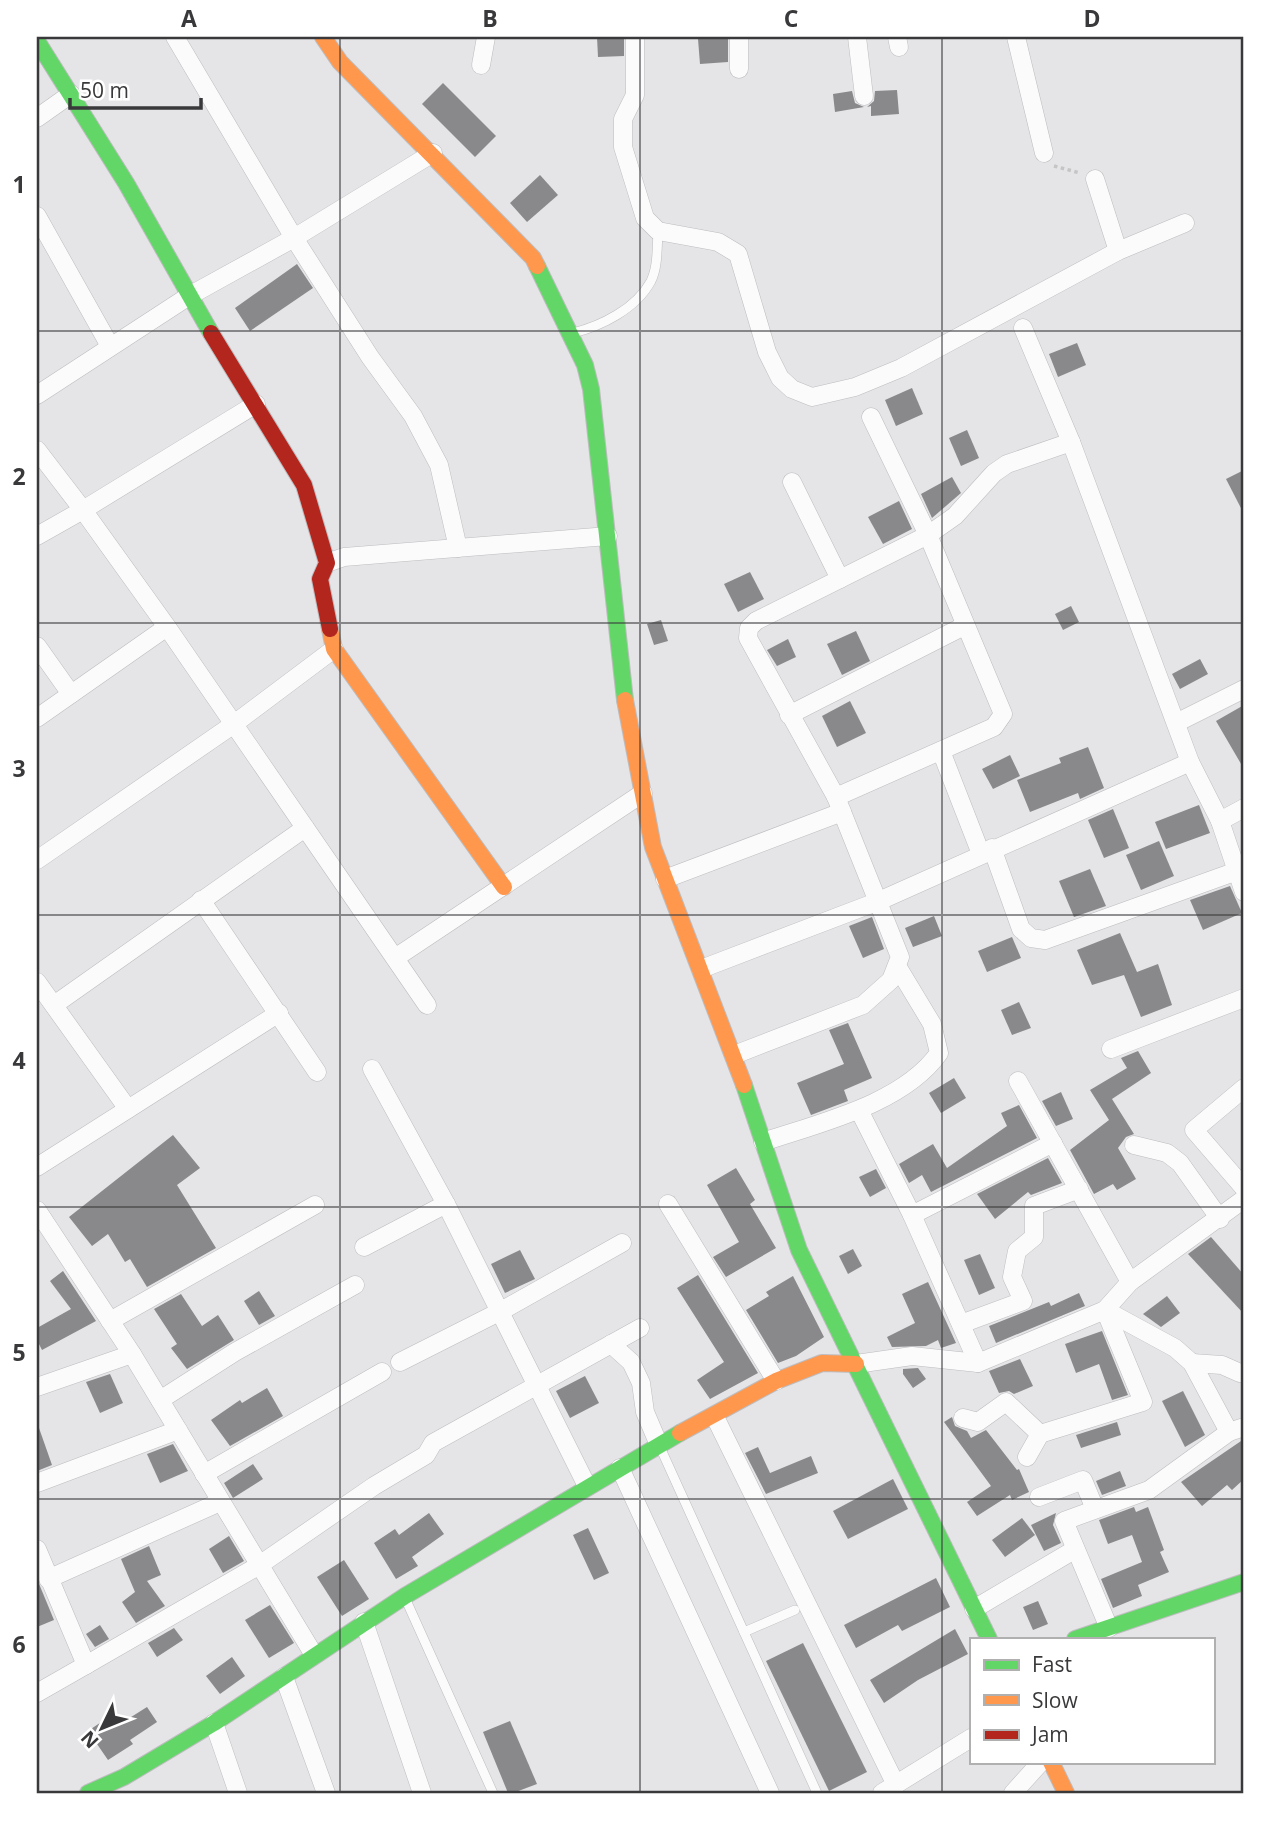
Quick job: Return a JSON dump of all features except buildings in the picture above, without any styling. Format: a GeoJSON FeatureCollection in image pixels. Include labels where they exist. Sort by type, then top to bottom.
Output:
{"type":"FeatureCollection","features":[{"type":"Feature","properties":{"kind":"street"},"geometry":{"type":"LineString","coordinates":[[175,37],[295,238],[370,357],[413,416],[439,465],[458,548]]}},
{"type":"Feature","properties":{"kind":"street"},"geometry":{"type":"LineString","coordinates":[[323,37],[340,62],[433,153],[533,258],[585,365],[591,389],[625,701],[653,847],[734,1055],[799,1250],[988,1638]]}},
{"type":"Feature","properties":{"kind":"street"},"geometry":{"type":"LineString","coordinates":[[481,65],[486,37]]}},
{"type":"Feature","properties":{"kind":"street"},"geometry":{"type":"LineString","coordinates":[[635,37],[635,95],[623,119],[623,147],[645,218],[658,231],[718,242],[738,254],[767,352],[780,378],[792,389],[812,397],[855,387],[901,368],[1118,251],[1185,223]]}},
{"type":"Feature","properties":{"kind":"street"},"geometry":{"type":"LineString","coordinates":[[738,37],[738,69]]}},
{"type":"Feature","properties":{"kind":"street"},"geometry":{"type":"LineString","coordinates":[[857,37],[864,96]]}},
{"type":"Feature","properties":{"kind":"street"},"geometry":{"type":"LineString","coordinates":[[1016,37],[1044,153]]}},
{"type":"Feature","properties":{"kind":"street"},"geometry":{"type":"LineString","coordinates":[[37,41],[126,183],[189,296],[304,485],[327,563],[320,579],[334,649],[504,887]]}},
{"type":"Feature","properties":{"kind":"street"},"geometry":{"type":"LineString","coordinates":[[37,118],[71,94]]}},
{"type":"Feature","properties":{"kind":"street"},"geometry":{"type":"LineString","coordinates":[[37,395],[189,296],[295,238],[433,153]]}},
{"type":"Feature","properties":{"kind":"street"},"geometry":{"type":"LineString","coordinates":[[1095,178],[1118,251]]}},
{"type":"Feature","properties":{"kind":"street"},"geometry":{"type":"LineString","coordinates":[[37,216],[110,346]]}},
{"type":"Feature","properties":{"kind":"street"},"geometry":{"type":"LineString","coordinates":[[1023,328],[1071,442],[1178,722],[1190,762],[1220,821],[1244,892]]}},
{"type":"Feature","properties":{"kind":"street"},"geometry":{"type":"LineString","coordinates":[[37,536],[256,404]]}},
{"type":"Feature","properties":{"kind":"street"},"geometry":{"type":"LineString","coordinates":[[665,879],[839,804],[994,727],[1003,715],[928,535],[870,417]]}},
{"type":"Feature","properties":{"kind":"street"},"geometry":{"type":"LineString","coordinates":[[734,1055],[863,1005],[891,980],[900,957],[839,804],[748,638],[749,628],[756,621],[928,535],[955,516],[994,473],[1007,464],[1071,442]]}},
{"type":"Feature","properties":{"kind":"street"},"geometry":{"type":"LineString","coordinates":[[37,450],[167,627],[427,1005]]}},
{"type":"Feature","properties":{"kind":"street"},"geometry":{"type":"LineString","coordinates":[[792,482],[840,579]]}},
{"type":"Feature","properties":{"kind":"street"},"geometry":{"type":"LineString","coordinates":[[327,563],[344,557],[608,536]]}},
{"type":"Feature","properties":{"kind":"street"},"geometry":{"type":"LineString","coordinates":[[789,715],[964,626]]}},
{"type":"Feature","properties":{"kind":"street"},"geometry":{"type":"LineString","coordinates":[[37,718],[167,627]]}},
{"type":"Feature","properties":{"kind":"street"},"geometry":{"type":"LineString","coordinates":[[37,646],[71,694]]}},
{"type":"Feature","properties":{"kind":"street"},"geometry":{"type":"LineString","coordinates":[[37,860],[234,724],[334,649]]}},
{"type":"Feature","properties":{"kind":"street"},"geometry":{"type":"LineString","coordinates":[[1178,722],[1244,689]]}},
{"type":"Feature","properties":{"kind":"street"},"geometry":{"type":"LineString","coordinates":[[941,751],[1021,929],[1031,938],[1045,940],[1237,871]]}},
{"type":"Feature","properties":{"kind":"street"},"geometry":{"type":"LineString","coordinates":[[701,969],[879,901],[1190,762]]}},
{"type":"Feature","properties":{"kind":"street"},"geometry":{"type":"LineString","coordinates":[[395,958],[643,793]]}},
{"type":"Feature","properties":{"kind":"street"},"geometry":{"type":"LineString","coordinates":[[1220,821],[1244,808]]}},
{"type":"Feature","properties":{"kind":"street"},"geometry":{"type":"LineString","coordinates":[[54,1005],[305,828]]}},
{"type":"Feature","properties":{"kind":"street"},"geometry":{"type":"LineString","coordinates":[[201,900],[317,1072]]}},
{"type":"Feature","properties":{"kind":"street"},"geometry":{"type":"LineString","coordinates":[[763,1142],[859,1110],[926,1071],[939,1053],[932,1024],[897,965]]}},
{"type":"Feature","properties":{"kind":"street"},"geometry":{"type":"LineString","coordinates":[[37,982],[128,1109]]}},
{"type":"Feature","properties":{"kind":"street"},"geometry":{"type":"LineString","coordinates":[[1111,1049],[1244,998]]}},
{"type":"Feature","properties":{"kind":"street"},"geometry":{"type":"LineString","coordinates":[[37,1167],[279,1013]]}},
{"type":"Feature","properties":{"kind":"street"},"geometry":{"type":"LineString","coordinates":[[372,1069],[446,1204],[538,1383],[587,1486]]}},
{"type":"Feature","properties":{"kind":"street"},"geometry":{"type":"LineString","coordinates":[[1018,1081],[1130,1282]]}},
{"type":"Feature","properties":{"kind":"street"},"geometry":{"type":"LineString","coordinates":[[1244,1088],[1194,1130],[1244,1188]]}},
{"type":"Feature","properties":{"kind":"street"},"geometry":{"type":"LineString","coordinates":[[859,1110],[912,1216],[978,1363]]}},
{"type":"Feature","properties":{"kind":"street"},"geometry":{"type":"LineString","coordinates":[[912,1216],[1053,1143]]}},
{"type":"Feature","properties":{"kind":"street"},"geometry":{"type":"LineString","coordinates":[[1134,1145],[1167,1153],[1180,1163],[1220,1219]]}},
{"type":"Feature","properties":{"kind":"street"},"geometry":{"type":"LineString","coordinates":[[961,1325],[1023,1301],[1012,1277],[1017,1251],[1034,1237],[1034,1206],[1079,1189]]}},
{"type":"Feature","properties":{"kind":"street"},"geometry":{"type":"LineString","coordinates":[[88,1793],[127,1785],[314,1655],[405,1596],[587,1486],[776,1381],[821,1363],[856,1364],[912,1356],[978,1363],[1105,1310],[1130,1282],[1244,1199]]}},
{"type":"Feature","properties":{"kind":"street"},"geometry":{"type":"LineString","coordinates":[[364,1247],[446,1204]]}},
{"type":"Feature","properties":{"kind":"street"},"geometry":{"type":"LineString","coordinates":[[668,1204],[776,1381]]}},
{"type":"Feature","properties":{"kind":"street"},"geometry":{"type":"LineString","coordinates":[[110,1321],[315,1205]]}},
{"type":"Feature","properties":{"kind":"street"},"geometry":{"type":"LineString","coordinates":[[37,1210],[132,1354],[314,1655]]}},
{"type":"Feature","properties":{"kind":"street"},"geometry":{"type":"LineString","coordinates":[[400,1362],[501,1311],[622,1243]]}},
{"type":"Feature","properties":{"kind":"street"},"geometry":{"type":"LineString","coordinates":[[159,1400],[355,1285]]}},
{"type":"Feature","properties":{"kind":"street"},"geometry":{"type":"LineString","coordinates":[[1105,1310],[1175,1348],[1192,1363],[1236,1429],[1149,1490],[1064,1521],[1109,1628]]}},
{"type":"Feature","properties":{"kind":"street"},"geometry":{"type":"LineString","coordinates":[[1027,1457],[1040,1434],[1143,1402],[1105,1310]]}},
{"type":"Feature","properties":{"kind":"street"},"geometry":{"type":"LineString","coordinates":[[37,1693],[258,1566],[374,1486],[426,1455],[433,1443],[640,1328]]}},
{"type":"Feature","properties":{"kind":"street"},"geometry":{"type":"LineString","coordinates":[[611,1344],[631,1362],[641,1383],[645,1412],[659,1445]]}},
{"type":"Feature","properties":{"kind":"street"},"geometry":{"type":"LineString","coordinates":[[38,1382],[132,1354]]}},
{"type":"Feature","properties":{"kind":"street"},"geometry":{"type":"LineString","coordinates":[[1192,1363],[1222,1365],[1240,1373]]}},
{"type":"Feature","properties":{"kind":"street"},"geometry":{"type":"LineString","coordinates":[[204,1474],[382,1372]]}},
{"type":"Feature","properties":{"kind":"street"},"geometry":{"type":"LineString","coordinates":[[963,1418],[978,1422],[1006,1402],[1040,1434]]}},
{"type":"Feature","properties":{"kind":"street"},"geometry":{"type":"LineString","coordinates":[[715,1417],[889,1789],[970,1739]]}},
{"type":"Feature","properties":{"kind":"street"},"geometry":{"type":"LineString","coordinates":[[37,1483],[178,1430]]}},
{"type":"Feature","properties":{"kind":"street"},"geometry":{"type":"LineString","coordinates":[[620,1468],[770,1793]]}},
{"type":"Feature","properties":{"kind":"street"},"geometry":{"type":"LineString","coordinates":[[1039,1497],[1083,1480],[1095,1509]]}},
{"type":"Feature","properties":{"kind":"street"},"geometry":{"type":"LineString","coordinates":[[48,1580],[220,1502]]}},
{"type":"Feature","properties":{"kind":"street"},"geometry":{"type":"LineString","coordinates":[[37,1549],[86,1665]]}},
{"type":"Feature","properties":{"kind":"street"},"geometry":{"type":"LineString","coordinates":[[974,1609],[1074,1550]]}},
{"type":"Feature","properties":{"kind":"street"},"geometry":{"type":"LineString","coordinates":[[1078,1638],[1244,1582]]}},
{"type":"Feature","properties":{"kind":"street"},"geometry":{"type":"LineString","coordinates":[[364,1622],[422,1793]]}},
{"type":"Feature","properties":{"kind":"street"},"geometry":{"type":"LineString","coordinates":[[284,1677],[326,1793]]}},
{"type":"Feature","properties":{"kind":"street"},"geometry":{"type":"LineString","coordinates":[[214,1723],[238,1793]]}},
{"type":"Feature","properties":{"kind":"street"},"geometry":{"type":"LineString","coordinates":[[1013,1793],[1039,1764]]}},
{"type":"Feature","properties":{"kind":"street"},"geometry":{"type":"LineString","coordinates":[[1052,1764],[1066,1793]]}},
{"type":"Feature","properties":{"kind":"lane"},"geometry":{"type":"LineString","coordinates":[[571,334],[597,327],[652,281],[658,231]]}},
{"type":"Feature","properties":{"kind":"lane"},"geometry":{"type":"LineString","coordinates":[[659,1445],[817,1793]]}},
{"type":"Feature","properties":{"kind":"lane"},"geometry":{"type":"LineString","coordinates":[[405,1596],[493,1793]]}},
{"type":"Feature","properties":{"kind":"lane"},"geometry":{"type":"LineString","coordinates":[[744,1632],[795,1611]]}},
{"type":"Feature","properties":{"kind":"path"},"geometry":{"type":"LineString","coordinates":[[1044,153],[1052,165],[1095,178]]}},
{"type":"Feature","properties":{"kind":"traffic: fast"},"geometry":{"type":"LineString","coordinates":[[37,41],[126,183],[211,333]]}},
{"type":"Feature","properties":{"kind":"traffic: fast"},"geometry":{"type":"LineString","coordinates":[[537,266],[585,365],[591,389],[625,700]]}},
{"type":"Feature","properties":{"kind":"traffic: fast"},"geometry":{"type":"LineString","coordinates":[[744,1085],[799,1250],[989,1638]]}},
{"type":"Feature","properties":{"kind":"traffic: fast"},"geometry":{"type":"LineString","coordinates":[[88,1793],[124,1777],[214,1723],[405,1596],[680,1433]]}},
{"type":"Feature","properties":{"kind":"traffic: fast"},"geometry":{"type":"LineString","coordinates":[[1078,1638],[1244,1582]]}},
{"type":"Feature","properties":{"kind":"traffic: slow"},"geometry":{"type":"LineString","coordinates":[[323,37],[340,62],[533,258],[537,266]]}},
{"type":"Feature","properties":{"kind":"traffic: slow"},"geometry":{"type":"LineString","coordinates":[[330,629],[334,649],[504,887]]}},
{"type":"Feature","properties":{"kind":"traffic: slow"},"geometry":{"type":"LineString","coordinates":[[625,700],[653,847],[744,1085]]}},
{"type":"Feature","properties":{"kind":"traffic: slow"},"geometry":{"type":"LineString","coordinates":[[680,1433],[776,1381],[822,1363],[856,1364]]}},
{"type":"Feature","properties":{"kind":"traffic: slow"},"geometry":{"type":"LineString","coordinates":[[1052,1764],[1066,1793]]}},
{"type":"Feature","properties":{"kind":"traffic: jam"},"geometry":{"type":"LineString","coordinates":[[211,333],[304,485],[327,563],[320,579],[330,629]]}}]}
